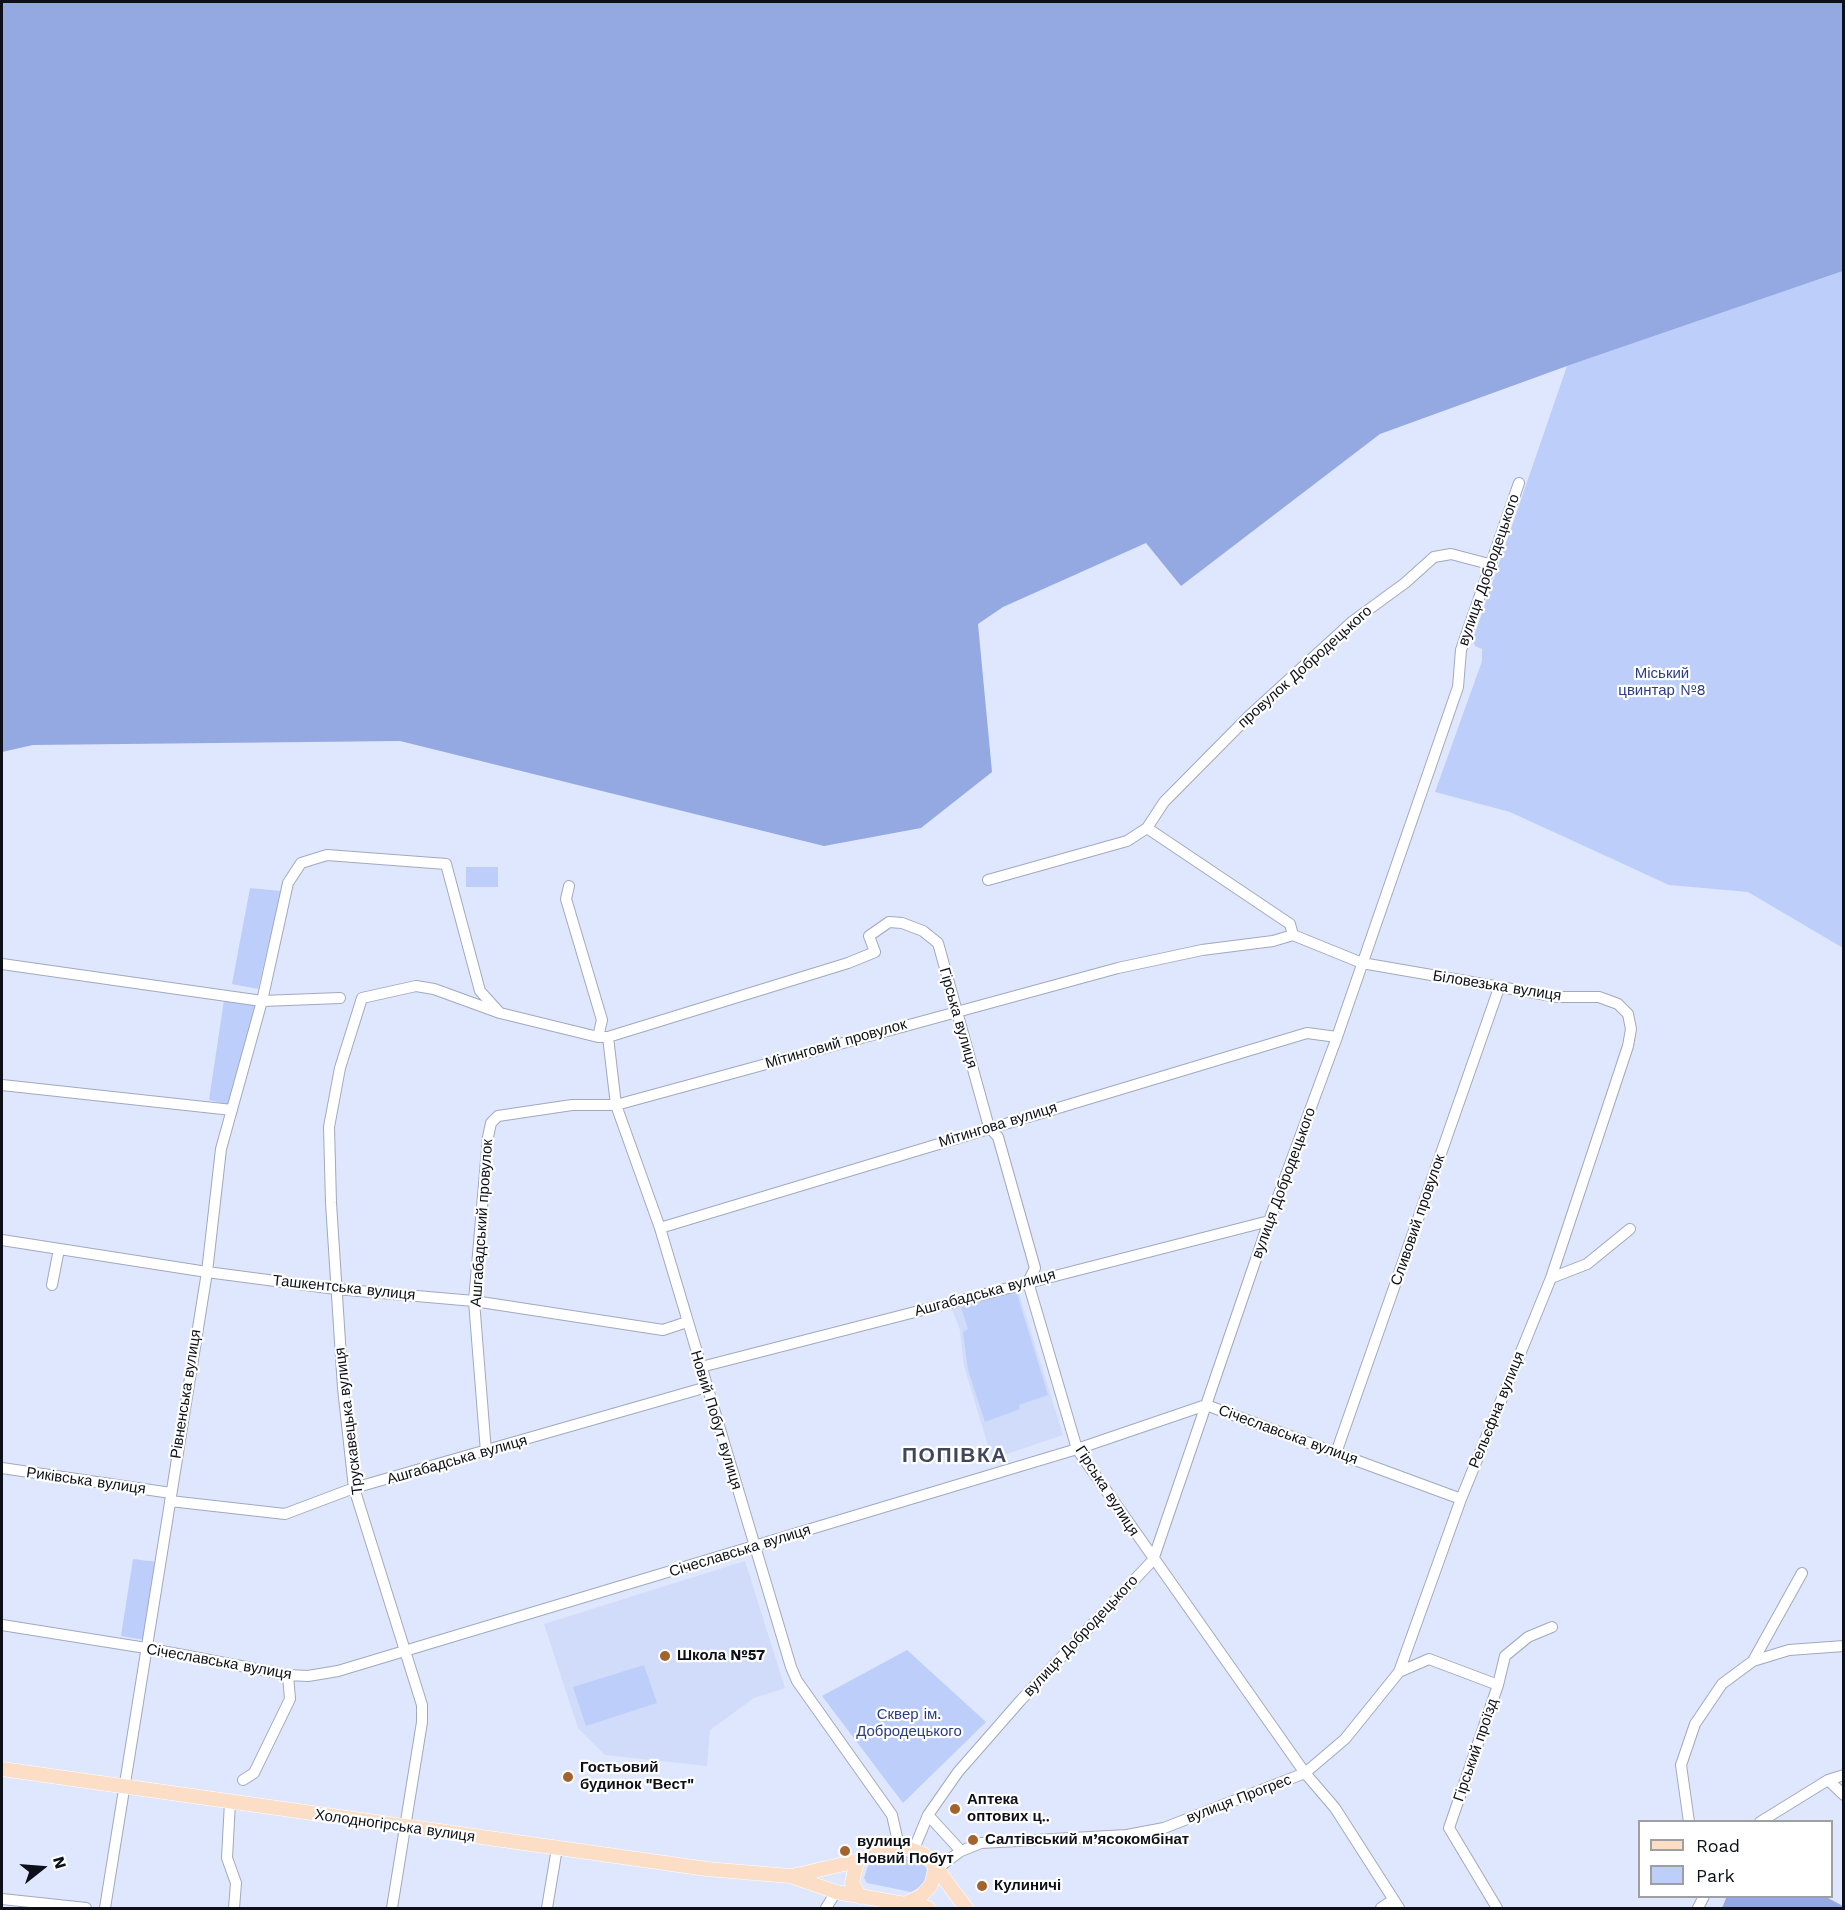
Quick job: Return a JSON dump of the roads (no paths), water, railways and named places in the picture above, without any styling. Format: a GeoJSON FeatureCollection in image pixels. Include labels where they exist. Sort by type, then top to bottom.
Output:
{"type":"FeatureCollection","features":[{"type":"Feature","properties":{"kind":"main road","name":"Холодногірська вулиця"},"geometry":{"type":"LineString","coordinates":[[2,1769],[707,1869],[790,1876],[836,1892],[860,1897]]}},
{"type":"Feature","properties":{"kind":"main road"},"geometry":{"type":"LineString","coordinates":[[928,1908],[860,1897],[852,1883],[857,1861],[878,1849],[899,1846],[914,1849],[931,1861],[935,1870],[966,1908]]}},
{"type":"Feature","properties":{"kind":"main road","name":"Холодногірська вулиця"},"geometry":{"type":"LineString","coordinates":[[790,1876],[857,1861]]}},
{"type":"Feature","properties":{"kind":"main road"},"geometry":{"type":"LineString","coordinates":[[907,1903],[921,1896],[931,1885],[935,1870]]}},
{"type":"Feature","properties":{"kind":"street","name":"вулиця Добродецького"},"geometry":{"type":"LineString","coordinates":[[914,1849],[928,1815],[958,1772],[1153,1560],[1269,1221],[1337,1037],[1458,687],[1461,650],[1519,483]]}},
{"type":"Feature","properties":{"kind":"street","name":"провулок Добродецького"},"geometry":{"type":"LineString","coordinates":[[1147,828],[1164,802],[1249,716],[1353,621],[1405,583],[1434,557],[1451,554],[1489,564]]}},
{"type":"Feature","properties":{"kind":"street"},"geometry":{"type":"LineString","coordinates":[[988,880],[1127,841],[1147,828],[1290,924],[1293,934]]}},
{"type":"Feature","properties":{"kind":"street","name":"Рівненська вулиця"},"geometry":{"type":"LineString","coordinates":[[105,1908],[207,1272],[221,1149],[262,1001],[288,883],[301,863],[327,855],[446,864],[480,991],[500,1013]]}},
{"type":"Feature","properties":{"kind":"street","name":"Новий Побут вулиця"},"geometry":{"type":"LineString","coordinates":[[569,886],[566,899],[602,1020],[616,1105],[660,1228],[794,1674],[892,1815],[899,1846]]}},
{"type":"Feature","properties":{"kind":"street","name":"Гірська вулиця"},"geometry":{"type":"LineString","coordinates":[[603,1037],[848,963],[875,952],[869,936],[889,922],[902,923],[923,931],[938,943],[989,1127],[998,1137],[1035,1268],[1028,1282],[1077,1449],[1305,1773],[1335,1808],[1396,1904]]}},
{"type":"Feature","properties":{"kind":"street","name":"Біловезька вулиця"},"geometry":{"type":"LineString","coordinates":[[1293,934],[1362,963],[1558,997],[1599,997],[1618,1004],[1628,1014]]}},
{"type":"Feature","properties":{"kind":"street","name":"Мітинговий провулок"},"geometry":{"type":"LineString","coordinates":[[616,1105],[1118,968],[1202,950],[1273,941],[1293,934]]}},
{"type":"Feature","properties":{"kind":"street"},"geometry":{"type":"LineString","coordinates":[[2,964],[262,1001],[340,998]]}},
{"type":"Feature","properties":{"kind":"street","name":"Трускавецька вулиця"},"geometry":{"type":"LineString","coordinates":[[392,1908],[422,1722],[418,1691],[354,1488],[343,1388],[336,1289],[329,1127],[340,1068],[362,998],[416,986],[434,989],[500,1013]]}},
{"type":"Feature","properties":{"kind":"street","name":"Сливовий провулок"},"geometry":{"type":"LineString","coordinates":[[1336,1453],[1499,988]]}},
{"type":"Feature","properties":{"kind":"street"},"geometry":{"type":"LineString","coordinates":[[500,1013],[603,1037]]}},
{"type":"Feature","properties":{"kind":"street","name":"Рельєфна вулиця"},"geometry":{"type":"LineString","coordinates":[[1305,1773],[1345,1738],[1399,1672],[1461,1499],[1551,1278],[1628,1046],[1631,1029],[1628,1014]]}},
{"type":"Feature","properties":{"kind":"street","name":"Мітингова вулиця"},"geometry":{"type":"LineString","coordinates":[[660,1228],[1306,1033],[1337,1037]]}},
{"type":"Feature","properties":{"kind":"street"},"geometry":{"type":"LineString","coordinates":[[2,1085],[232,1110]]}},
{"type":"Feature","properties":{"kind":"street","name":"Ашгабадський провулок"},"geometry":{"type":"LineString","coordinates":[[486,1452],[474,1301],[491,1123],[498,1116],[511,1113],[572,1105],[616,1105]]}},
{"type":"Feature","properties":{"kind":"street","name":"Ашгабадська вулиця"},"geometry":{"type":"LineString","coordinates":[[701,1367],[1269,1221]]}},
{"type":"Feature","properties":{"kind":"street"},"geometry":{"type":"LineString","coordinates":[[1551,1278],[1587,1264],[1630,1229]]}},
{"type":"Feature","properties":{"kind":"street","name":"Ташкентська вулиця"},"geometry":{"type":"LineString","coordinates":[[2,1240],[207,1272],[336,1289],[474,1301],[663,1330],[687,1323]]}},
{"type":"Feature","properties":{"kind":"street"},"geometry":{"type":"LineString","coordinates":[[52,1285],[59,1249]]}},
{"type":"Feature","properties":{"kind":"street","name":"Ашгабадська вулиця"},"geometry":{"type":"LineString","coordinates":[[170,1497],[285,1514],[354,1488],[707,1387]]}},
{"type":"Feature","properties":{"kind":"street","name":"Січеславська вулиця"},"geometry":{"type":"LineString","coordinates":[[2,1629],[146,1648],[288,1676],[308,1676],[338,1671],[405,1653],[1077,1449],[1206,1405],[1461,1499]]}},
{"type":"Feature","properties":{"kind":"street","name":"Риківська вулиця"},"geometry":{"type":"LineString","coordinates":[[2,1468],[170,1497]]}},
{"type":"Feature","properties":{"kind":"street"},"geometry":{"type":"LineString","coordinates":[[1753,1661],[1802,1573]]}},
{"type":"Feature","properties":{"kind":"street"},"geometry":{"type":"LineString","coordinates":[[1498,1685],[1505,1656],[1528,1636],[1552,1627]]}},
{"type":"Feature","properties":{"kind":"street"},"geometry":{"type":"LineString","coordinates":[[1689,1820],[1681,1765],[1695,1724],[1722,1684],[1753,1661],[1789,1650],[1844,1646]]}},
{"type":"Feature","properties":{"kind":"street","name":"Гірський проїзд"},"geometry":{"type":"LineString","coordinates":[[1399,1672],[1429,1659],[1498,1685],[1449,1828],[1497,1908]]}},
{"type":"Feature","properties":{"kind":"street"},"geometry":{"type":"LineString","coordinates":[[243,1780],[254,1773],[290,1699],[288,1676]]}},
{"type":"Feature","properties":{"kind":"street","name":"вулиця Прогрес"},"geometry":{"type":"LineString","coordinates":[[935,1870],[961,1851],[981,1843],[1127,1835],[1164,1828],[1305,1773]]}},
{"type":"Feature","properties":{"kind":"street"},"geometry":{"type":"LineString","coordinates":[[1762,1820],[1828,1780],[1844,1776]]}},
{"type":"Feature","properties":{"kind":"street"},"geometry":{"type":"LineString","coordinates":[[1828,1780],[1844,1795]]}},
{"type":"Feature","properties":{"kind":"street"},"geometry":{"type":"LineString","coordinates":[[230,1802],[227,1858],[236,1883],[234,1908]]}},
{"type":"Feature","properties":{"kind":"street"},"geometry":{"type":"LineString","coordinates":[[928,1815],[961,1851]]}},
{"type":"Feature","properties":{"kind":"street"},"geometry":{"type":"LineString","coordinates":[[548,1908],[557,1848]]}},
{"type":"Feature","properties":{"kind":"street"},"geometry":{"type":"LineString","coordinates":[[826,1908],[836,1892]]}},
{"type":"Feature","properties":{"kind":"street"},"geometry":{"type":"LineString","coordinates":[[2,1899],[86,1908]]}},
{"type":"Feature","properties":{"kind":"street"},"geometry":{"type":"LineString","coordinates":[[1382,1908],[1396,1904]]}},
{"type":"Feature","properties":{"kind":"place","name":"Школа №57"},"geometry":{"type":"Point","coordinates":[665,1656]}},
{"type":"Feature","properties":{"kind":"place","name":"Гостьовий будинок \"Вест\""},"geometry":{"type":"Point","coordinates":[568,1777]}},
{"type":"Feature","properties":{"kind":"place","name":"Аптека оптових ц‥"},"geometry":{"type":"Point","coordinates":[955,1809]}},
{"type":"Feature","properties":{"kind":"place","name":"Салтівський м’ясокомбінат"},"geometry":{"type":"Point","coordinates":[973,1840]}},
{"type":"Feature","properties":{"kind":"place","name":"вулиця Новий Побут"},"geometry":{"type":"Point","coordinates":[845,1851]}},
{"type":"Feature","properties":{"kind":"place","name":"Кулиничі"},"geometry":{"type":"Point","coordinates":[982,1886]}},
{"type":"Feature","properties":{"kind":"district","name":"ПОПІВКА"},"geometry":{"type":"Point","coordinates":[955,1456]}},
{"type":"Feature","properties":{"kind":"park label","name":"Міський цвинтар №8"},"geometry":{"type":"Point","coordinates":[1662,682]}},
{"type":"Feature","properties":{"kind":"park label","name":"Сквер ім. Добродецького"},"geometry":{"type":"Point","coordinates":[909,1724]}}]}
